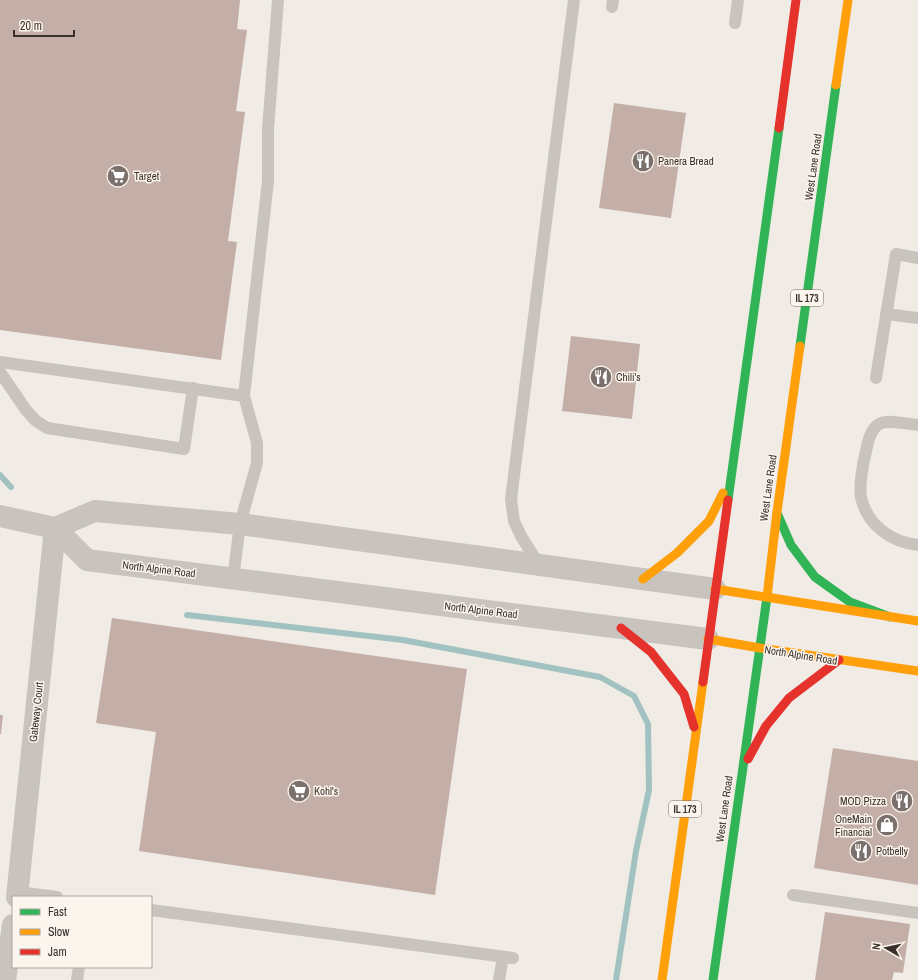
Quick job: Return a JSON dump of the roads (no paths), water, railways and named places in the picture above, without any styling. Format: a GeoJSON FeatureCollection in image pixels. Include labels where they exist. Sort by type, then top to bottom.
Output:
{"type":"FeatureCollection","features":[{"type":"Feature","properties":{"kind":"main road","name":"IL 173"},"geometry":{"type":"LineString","coordinates":[[662,980],[796,0]]}},
{"type":"Feature","properties":{"kind":"main road","name":"West Lane Road"},"geometry":{"type":"LineString","coordinates":[[713,980],[760,648],[777,512],[848,0]]}},
{"type":"Feature","properties":{"kind":"main road"},"geometry":{"type":"LineString","coordinates":[[643,580],[677,553],[709,521],[732,476]]}},
{"type":"Feature","properties":{"kind":"main road"},"geometry":{"type":"LineString","coordinates":[[777,512],[791,545],[815,578],[850,602],[890,617]]}},
{"type":"Feature","properties":{"kind":"main road"},"geometry":{"type":"LineString","coordinates":[[715,589],[918,621]]}},
{"type":"Feature","properties":{"kind":"main road"},"geometry":{"type":"LineString","coordinates":[[621,628],[651,652],[684,694],[696,733]]}},
{"type":"Feature","properties":{"kind":"main road","name":"North Alpine Road"},"geometry":{"type":"LineString","coordinates":[[708,639],[918,672]]}},
{"type":"Feature","properties":{"kind":"main road"},"geometry":{"type":"LineString","coordinates":[[742,770],[766,726],[789,698],[839,660]]}},
{"type":"Feature","properties":{"kind":"street"},"geometry":{"type":"LineString","coordinates":[[0,516],[55,528],[95,511],[240,524],[715,589]]}},
{"type":"Feature","properties":{"kind":"street","name":"North Alpine Road"},"geometry":{"type":"LineString","coordinates":[[55,528],[87,560],[708,639]]}},
{"type":"Feature","properties":{"kind":"street","name":"Gateway Court"},"geometry":{"type":"LineString","coordinates":[[17,894],[55,528]]}},
{"type":"Feature","properties":{"kind":"street"},"geometry":{"type":"LineString","coordinates":[[5,980],[12,932]]}},
{"type":"Feature","properties":{"kind":"lane"},"geometry":{"type":"LineString","coordinates":[[233,579],[240,524],[257,463],[257,443],[244,396],[268,180],[268,129],[278,0]]}},
{"type":"Feature","properties":{"kind":"lane"},"geometry":{"type":"LineString","coordinates":[[539,565],[521,536],[514,521],[511,499],[574,0]]}},
{"type":"Feature","properties":{"kind":"lane"},"geometry":{"type":"LineString","coordinates":[[735,23],[738,0]]}},
{"type":"Feature","properties":{"kind":"lane"},"geometry":{"type":"LineString","coordinates":[[876,378],[896,254],[918,258]]}},
{"type":"Feature","properties":{"kind":"lane"},"geometry":{"type":"LineString","coordinates":[[886,314],[918,318]]}},
{"type":"Feature","properties":{"kind":"lane"},"geometry":{"type":"LineString","coordinates":[[0,362],[244,396]]}},
{"type":"Feature","properties":{"kind":"lane"},"geometry":{"type":"LineString","coordinates":[[0,372],[26,410],[35,420],[47,428],[184,449],[193,388]]}},
{"type":"Feature","properties":{"kind":"lane"},"geometry":{"type":"LineString","coordinates":[[918,425],[891,422],[879,424],[872,431],[864,458],[861,496],[866,509],[878,529],[892,538],[909,544],[918,545]]}},
{"type":"Feature","properties":{"kind":"lane"},"geometry":{"type":"LineString","coordinates":[[17,894],[44,896]]}},
{"type":"Feature","properties":{"kind":"lane"},"geometry":{"type":"LineString","coordinates":[[793,896],[918,913]]}},
{"type":"Feature","properties":{"kind":"lane"},"geometry":{"type":"LineString","coordinates":[[152,910],[508,958],[499,980]]}},
{"type":"Feature","properties":{"kind":"lane"},"geometry":{"type":"LineString","coordinates":[[77,980],[78,968]]}},
{"type":"Feature","properties":{"kind":"waterway"},"geometry":{"type":"LineString","coordinates":[[0,475],[11,487]]}},
{"type":"Feature","properties":{"kind":"waterway"},"geometry":{"type":"LineString","coordinates":[[187,615],[403,640],[600,677],[634,696],[648,724],[649,790],[636,851],[616,980]]}},
{"type":"Feature","properties":{"kind":"place","name":"Panera Bread"},"geometry":{"type":"Point","coordinates":[643,161]}},
{"type":"Feature","properties":{"kind":"place","name":"Target"},"geometry":{"type":"Point","coordinates":[118,176]}},
{"type":"Feature","properties":{"kind":"place","name":"Chili's"},"geometry":{"type":"Point","coordinates":[601,377]}},
{"type":"Feature","properties":{"kind":"place","name":"Kohl's"},"geometry":{"type":"Point","coordinates":[299,791]}},
{"type":"Feature","properties":{"kind":"place","name":"MOD Pizza"},"geometry":{"type":"Point","coordinates":[902,801]}},
{"type":"Feature","properties":{"kind":"place","name":"OneMain Financial"},"geometry":{"type":"Point","coordinates":[887,825]}},
{"type":"Feature","properties":{"kind":"place","name":"Potbelly"},"geometry":{"type":"Point","coordinates":[861,851]}}]}
